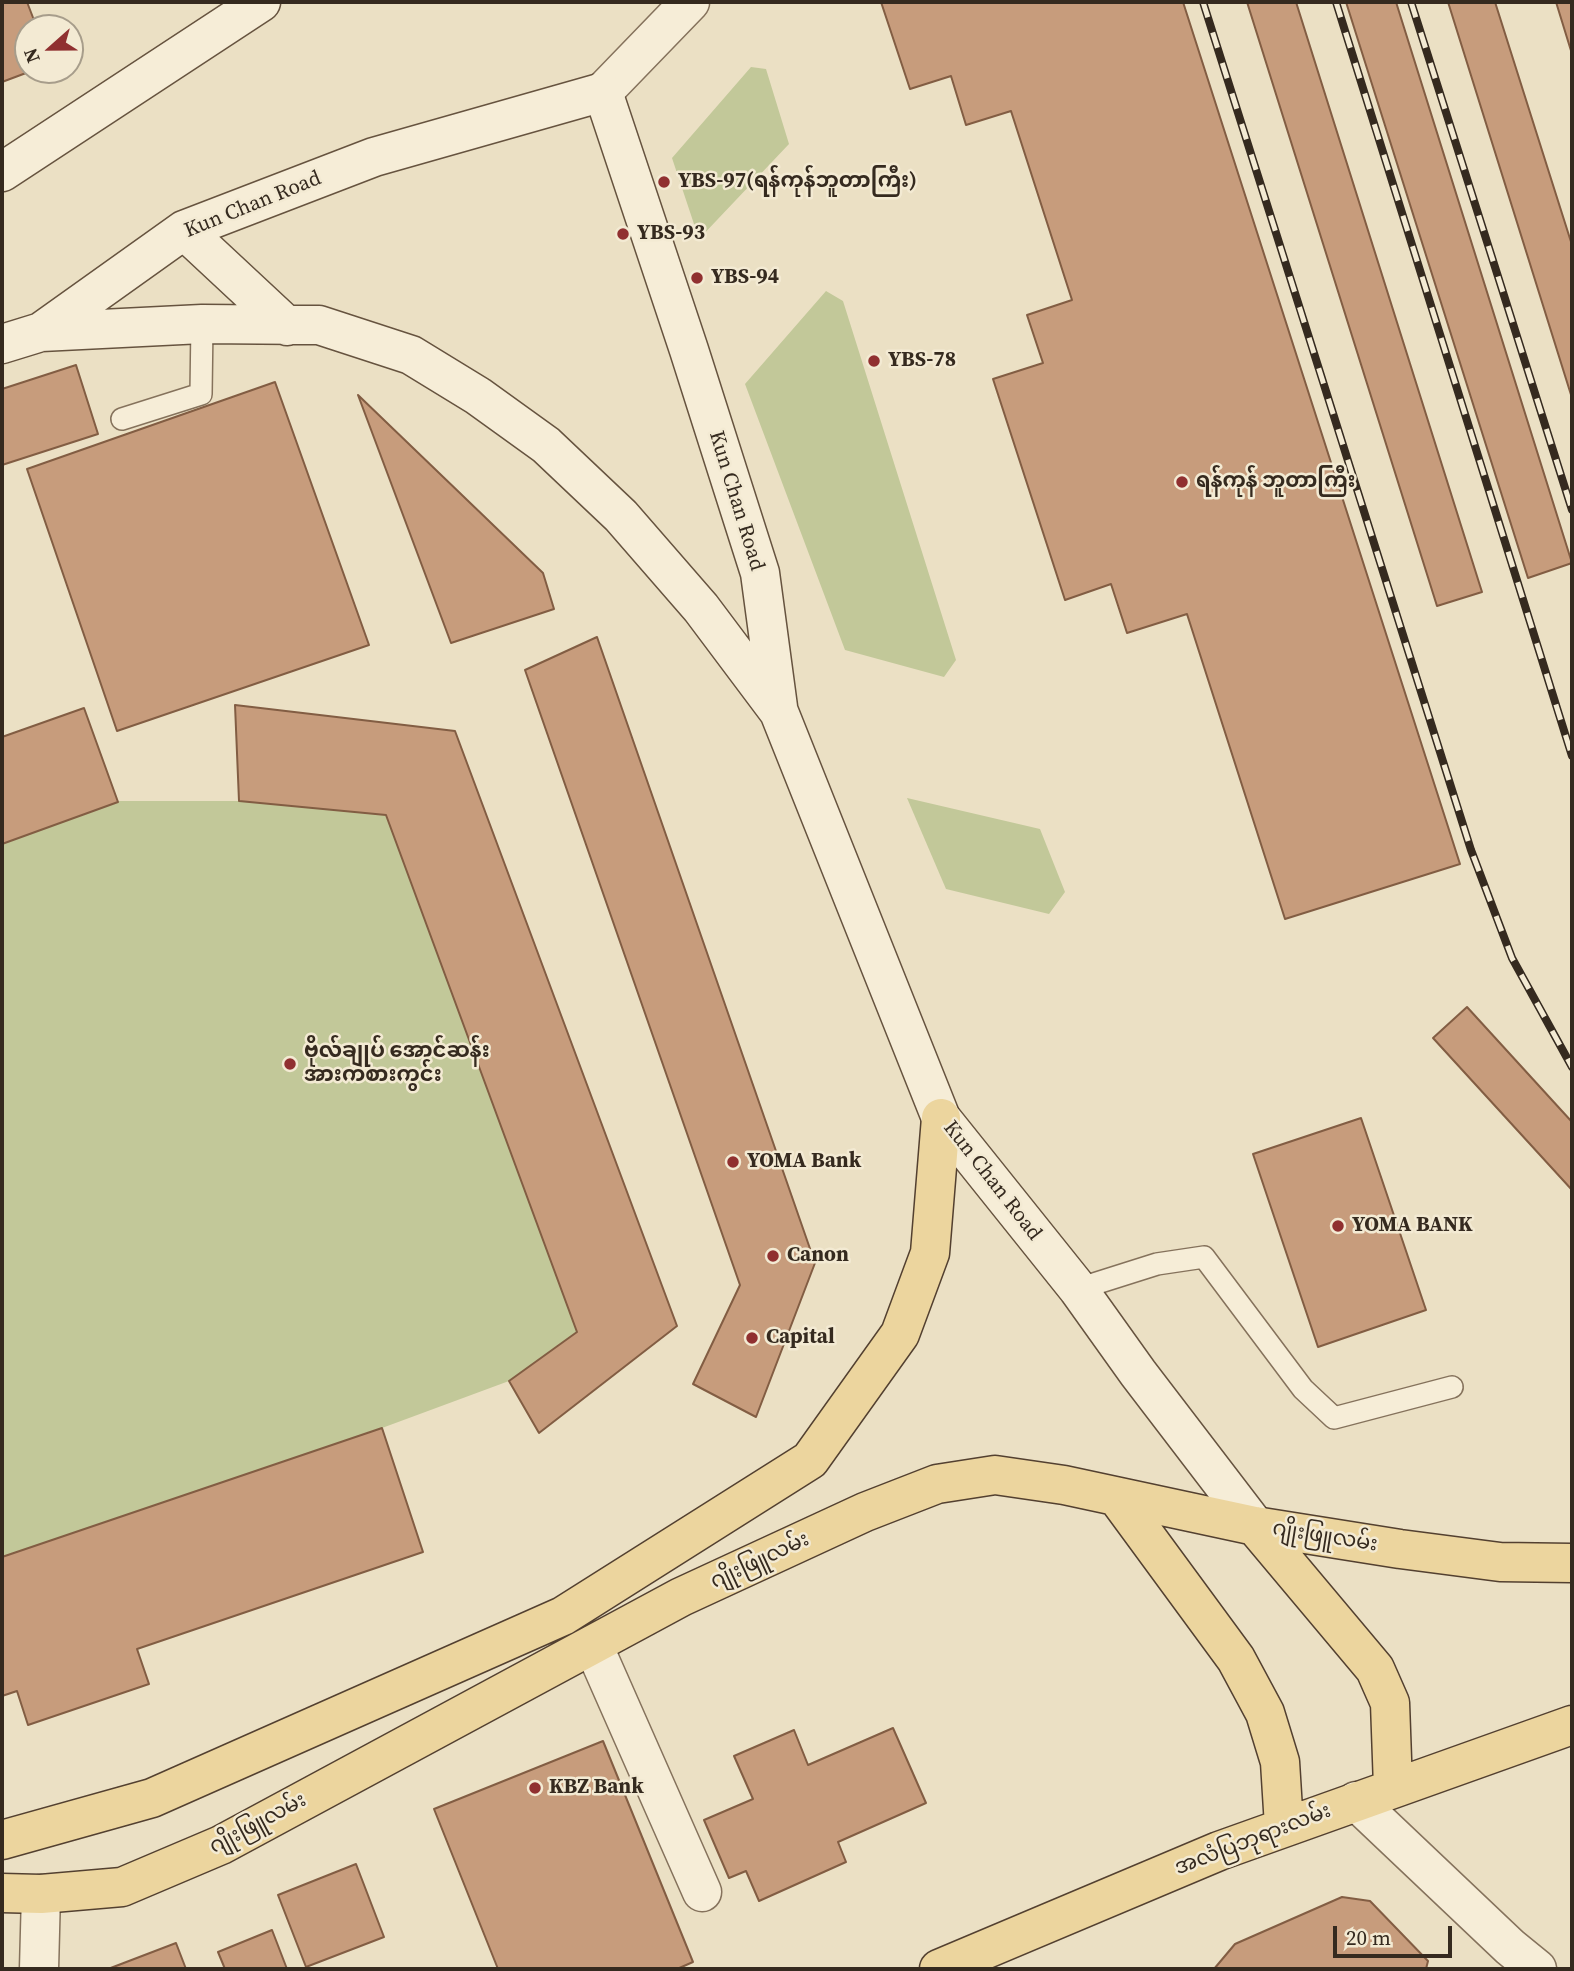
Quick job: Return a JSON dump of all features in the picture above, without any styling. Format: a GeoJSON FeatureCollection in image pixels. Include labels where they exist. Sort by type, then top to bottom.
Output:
{"type":"FeatureCollection","features":[{"type":"Feature","properties":{"kind":"main road"},"geometry":{"type":"LineString","coordinates":[[2,172],[261,2]]}},
{"type":"Feature","properties":{"kind":"main road"},"geometry":{"type":"LineString","coordinates":[[603,92],[690,2]]}},
{"type":"Feature","properties":{"kind":"main road","name":"Kun Chan Road"},"geometry":{"type":"LineString","coordinates":[[41,332],[184,230],[374,157],[603,92],[760,573],[779,712],[941,1118],[1078,1289],[1138,1373],[1255,1526]]}},
{"type":"Feature","properties":{"kind":"main road"},"geometry":{"type":"LineString","coordinates":[[184,230],[287,326]]}},
{"type":"Feature","properties":{"kind":"main road","name":"Kun Chan Road"},"geometry":{"type":"LineString","coordinates":[[41,332],[202,324],[319,325],[411,355],[478,396],[546,445],[621,516],[701,608],[779,712]]}},
{"type":"Feature","properties":{"kind":"main road"},"geometry":{"type":"LineString","coordinates":[[2,344],[41,332]]}},
{"type":"Feature","properties":{"kind":"main road"},"geometry":{"type":"LineString","coordinates":[[2,1840],[152,1798],[563,1616],[810,1460],[900,1334],[930,1252],[941,1118]]}},
{"type":"Feature","properties":{"kind":"main road","name":"ဂျိုးဖြူလမ်း"},"geometry":{"type":"LineString","coordinates":[[2,1894],[41,1894],[121,1887],[221,1845],[681,1597],[865,1512],[937,1484],[995,1475],[1064,1485],[1255,1526],[1500,1562],[1572,1563]]}},
{"type":"Feature","properties":{"kind":"main road"},"geometry":{"type":"LineString","coordinates":[[1117,1497],[1236,1659],[1265,1713],[1280,1762],[1284,1826]]}},
{"type":"Feature","properties":{"kind":"main road"},"geometry":{"type":"LineString","coordinates":[[1255,1526],[1376,1669],[1390,1703],[1392,1787]]}},
{"type":"Feature","properties":{"kind":"main road"},"geometry":{"type":"LineString","coordinates":[[593,1645],[702,1892]]}},
{"type":"Feature","properties":{"kind":"main road","name":"အလံပြဘုရားလမ်း"},"geometry":{"type":"LineString","coordinates":[[939,1969],[1219,1851],[1392,1787],[1572,1725]]}},
{"type":"Feature","properties":{"kind":"main road"},"geometry":{"type":"LineString","coordinates":[[1356,1801],[1510,1947],[1537,1969]]}},
{"type":"Feature","properties":{"kind":"main road"},"geometry":{"type":"LineString","coordinates":[[39,1969],[41,1894]]}},
{"type":"Feature","properties":{"kind":"lane"},"geometry":{"type":"LineString","coordinates":[[122,419],[201,394],[202,324]]}},
{"type":"Feature","properties":{"kind":"lane"},"geometry":{"type":"LineString","coordinates":[[1078,1289],[1157,1264],[1204,1257],[1303,1388],[1334,1418],[1452,1387]]}},
{"type":"Feature","properties":{"kind":"green space"},"geometry":{"type":"Polygon","coordinates":[[[751,67],[766,69],[789,144],[699,239],[672,158],[751,67]]]}},
{"type":"Feature","properties":{"kind":"green space"},"geometry":{"type":"Polygon","coordinates":[[[826,291],[843,301],[956,660],[944,677],[845,650],[745,384],[826,291]]]}},
{"type":"Feature","properties":{"kind":"green space","name":"ဗိုလ်ချုပ် အောင်ဆန်း အားကစားကွင်း"},"geometry":{"type":"Polygon","coordinates":[[[235,705],[455,731],[677,1326],[539,1433],[509,1381],[382,1428],[423,1552],[137,1649],[149,1684],[28,1725],[17,1691],[2,1696],[2,737],[84,708],[118,801],[239,801],[235,705]]]}},
{"type":"Feature","properties":{"kind":"green space"},"geometry":{"type":"Polygon","coordinates":[[[907,798],[1040,829],[1065,892],[1049,914],[946,889],[907,798]]]}},
{"type":"Feature","properties":{"kind":"building"},"geometry":{"type":"Polygon","coordinates":[[[2,2],[27,2],[32,14],[14,14],[14,78],[2,82],[2,2]]]}},
{"type":"Feature","properties":{"kind":"building","name":"ရန်ကုန် ဘူတာကြီး"},"geometry":{"type":"Polygon","coordinates":[[[881,2],[1183,2],[1460,864],[1285,919],[1187,614],[1127,633],[1111,584],[1065,600],[993,379],[1043,363],[1027,315],[1072,300],[1011,111],[966,125],[951,76],[910,89],[881,2]]]}},
{"type":"Feature","properties":{"kind":"building"},"geometry":{"type":"Polygon","coordinates":[[[1247,2],[1296,2],[1482,592],[1437,606],[1247,2]]]}},
{"type":"Feature","properties":{"kind":"building"},"geometry":{"type":"Polygon","coordinates":[[[1346,2],[1396,2],[1572,563],[1528,578],[1346,2]]]}},
{"type":"Feature","properties":{"kind":"building"},"geometry":{"type":"Polygon","coordinates":[[[1448,2],[1495,2],[1572,245],[1572,398],[1448,2]]]}},
{"type":"Feature","properties":{"kind":"building"},"geometry":{"type":"Polygon","coordinates":[[[1556,2],[1572,2],[1572,54],[1556,2]]]}},
{"type":"Feature","properties":{"kind":"building"},"geometry":{"type":"Polygon","coordinates":[[[76,365],[98,434],[2,465],[2,389],[76,365]]]}},
{"type":"Feature","properties":{"kind":"building"},"geometry":{"type":"Polygon","coordinates":[[[275,382],[369,645],[117,731],[27,469],[275,382]]]}},
{"type":"Feature","properties":{"kind":"building"},"geometry":{"type":"Polygon","coordinates":[[[358,395],[543,573],[554,609],[451,643],[358,395]]]}},
{"type":"Feature","properties":{"kind":"building"},"geometry":{"type":"Polygon","coordinates":[[[597,637],[815,1263],[756,1417],[693,1384],[740,1285],[525,670],[597,637]]]}},
{"type":"Feature","properties":{"kind":"building"},"geometry":{"type":"Polygon","coordinates":[[[235,705],[455,731],[677,1326],[539,1433],[509,1381],[577,1332],[386,815],[239,801],[235,705]]]}},
{"type":"Feature","properties":{"kind":"building"},"geometry":{"type":"Polygon","coordinates":[[[84,708],[118,802],[2,844],[2,737],[84,708]]]}},
{"type":"Feature","properties":{"kind":"building"},"geometry":{"type":"Polygon","coordinates":[[[1467,1007],[1572,1122],[1572,1190],[1433,1038],[1467,1007]]]}},
{"type":"Feature","properties":{"kind":"building"},"geometry":{"type":"Polygon","coordinates":[[[1361,1118],[1426,1310],[1318,1347],[1253,1154],[1361,1118]]]}},
{"type":"Feature","properties":{"kind":"building"},"geometry":{"type":"Polygon","coordinates":[[[382,1428],[423,1552],[137,1649],[149,1684],[28,1725],[17,1691],[2,1696],[2,1557],[382,1428]]]}},
{"type":"Feature","properties":{"kind":"building"},"geometry":{"type":"Polygon","coordinates":[[[893,1728],[926,1803],[838,1842],[846,1862],[759,1901],[746,1871],[729,1878],[704,1820],[753,1799],[734,1756],[794,1730],[808,1765],[893,1728]]]}},
{"type":"Feature","properties":{"kind":"building"},"geometry":{"type":"Polygon","coordinates":[[[603,1741],[693,1962],[677,1969],[498,1969],[434,1809],[603,1741]]]}},
{"type":"Feature","properties":{"kind":"building"},"geometry":{"type":"Polygon","coordinates":[[[356,1864],[384,1937],[306,1967],[278,1895],[356,1864]]]}},
{"type":"Feature","properties":{"kind":"building"},"geometry":{"type":"Polygon","coordinates":[[[1342,1897],[1370,1901],[1428,1961],[1426,1969],[1214,1969],[1235,1944],[1342,1897]]]}},
{"type":"Feature","properties":{"kind":"building"},"geometry":{"type":"Polygon","coordinates":[[[272,1930],[287,1969],[225,1969],[218,1952],[272,1930]]]}},
{"type":"Feature","properties":{"kind":"building"},"geometry":{"type":"Polygon","coordinates":[[[176,1943],[186,1969],[108,1969],[176,1943]]]}},
{"type":"Feature","properties":{"kind":"railway"},"geometry":{"type":"LineString","coordinates":[[1203,2],[1471,850],[1512,958],[1572,1067]]}},
{"type":"Feature","properties":{"kind":"railway"},"geometry":{"type":"LineString","coordinates":[[1336,2],[1572,756]]}},
{"type":"Feature","properties":{"kind":"railway"},"geometry":{"type":"LineString","coordinates":[[1411,2],[1572,510]]}},
{"type":"Feature","properties":{"kind":"place","name":"YBS-97(ရန်ကုန်ဘူတာကြီး)"},"geometry":{"type":"Point","coordinates":[664,182]}},
{"type":"Feature","properties":{"kind":"place","name":"YBS-93"},"geometry":{"type":"Point","coordinates":[623,234]}},
{"type":"Feature","properties":{"kind":"place","name":"YBS-94"},"geometry":{"type":"Point","coordinates":[697,278]}},
{"type":"Feature","properties":{"kind":"place","name":"YBS-78"},"geometry":{"type":"Point","coordinates":[874,361]}},
{"type":"Feature","properties":{"kind":"place","name":"ရန်ကုန် ဘူတာကြီး"},"geometry":{"type":"Point","coordinates":[1182,482]}},
{"type":"Feature","properties":{"kind":"place","name":"ဗိုလ်ချုပ် အောင်ဆန်း အားကစားကွင်း"},"geometry":{"type":"Point","coordinates":[290,1064]}},
{"type":"Feature","properties":{"kind":"place","name":"YOMA Bank"},"geometry":{"type":"Point","coordinates":[733,1162]}},
{"type":"Feature","properties":{"kind":"place","name":"YOMA BANK"},"geometry":{"type":"Point","coordinates":[1338,1226]}},
{"type":"Feature","properties":{"kind":"place","name":"Canon"},"geometry":{"type":"Point","coordinates":[773,1256]}},
{"type":"Feature","properties":{"kind":"place","name":"Capital"},"geometry":{"type":"Point","coordinates":[752,1338]}},
{"type":"Feature","properties":{"kind":"place","name":"KBZ Bank"},"geometry":{"type":"Point","coordinates":[535,1788]}}]}
